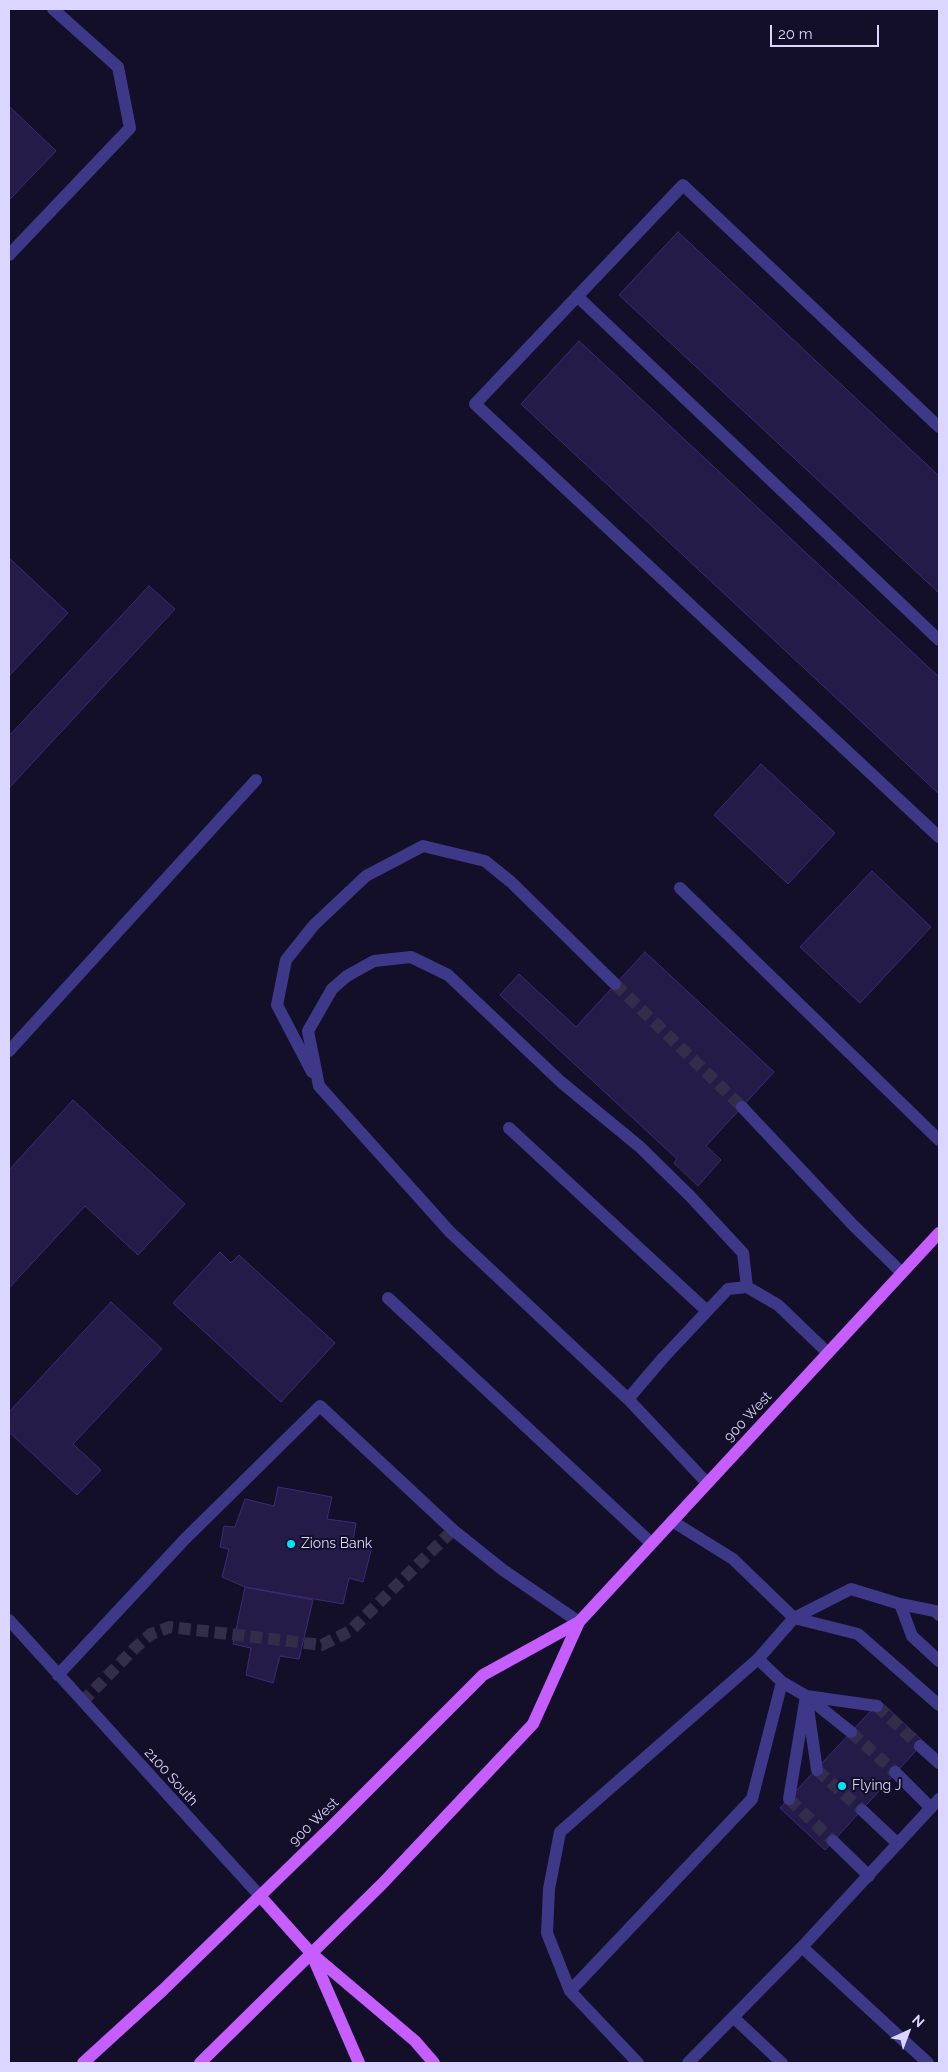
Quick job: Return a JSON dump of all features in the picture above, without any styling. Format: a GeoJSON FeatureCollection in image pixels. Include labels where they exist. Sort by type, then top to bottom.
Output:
{"type":"FeatureCollection","features":[{"type":"Feature","properties":{"kind":"main road","name":"900 West"},"geometry":{"type":"LineString","coordinates":[[200,2063],[383,1883],[533,1724],[579,1622],[939,1233]]}},
{"type":"Feature","properties":{"kind":"main road","name":"900 West"},"geometry":{"type":"LineString","coordinates":[[83,2063],[260,1896],[483,1676],[579,1622]]}},
{"type":"Feature","properties":{"kind":"main road","name":"2100 South"},"geometry":{"type":"LineString","coordinates":[[260,1896],[311,1953],[415,2041],[434,2063]]}},
{"type":"Feature","properties":{"kind":"main road","name":"2100 South"},"geometry":{"type":"LineString","coordinates":[[311,1953],[359,2063]]}},
{"type":"Feature","properties":{"kind":"street"},"geometry":{"type":"LineString","coordinates":[[9,255],[130,128],[118,67],[53,9]]}},
{"type":"Feature","properties":{"kind":"street"},"geometry":{"type":"LineString","coordinates":[[939,427],[683,184],[475,404],[939,837]]}},
{"type":"Feature","properties":{"kind":"street"},"geometry":{"type":"LineString","coordinates":[[577,296],[939,640]]}},
{"type":"Feature","properties":{"kind":"street"},"geometry":{"type":"LineString","coordinates":[[9,1051],[256,780]]}},
{"type":"Feature","properties":{"kind":"street"},"geometry":{"type":"LineString","coordinates":[[615,984],[511,882],[485,860],[423,846],[366,876],[314,926],[286,960],[277,1005],[318,1086],[450,1232],[628,1398],[707,1484]]}},
{"type":"Feature","properties":{"kind":"street"},"geometry":{"type":"LineString","coordinates":[[680,888],[939,1140]]}},
{"type":"Feature","properties":{"kind":"street"},"geometry":{"type":"LineString","coordinates":[[318,1086],[308,1031],[332,989],[347,976],[374,961],[411,956],[424,962],[448,975],[561,1082],[640,1147],[690,1196],[743,1253],[747,1287]]}},
{"type":"Feature","properties":{"kind":"street"},"geometry":{"type":"LineString","coordinates":[[742,1107],[853,1225],[902,1273]]}},
{"type":"Feature","properties":{"kind":"street"},"geometry":{"type":"LineString","coordinates":[[509,1128],[707,1311]]}},
{"type":"Feature","properties":{"kind":"street"},"geometry":{"type":"LineString","coordinates":[[628,1398],[728,1289],[747,1287],[778,1304],[828,1353]]}},
{"type":"Feature","properties":{"kind":"street"},"geometry":{"type":"LineString","coordinates":[[388,1298],[651,1543]]}},
{"type":"Feature","properties":{"kind":"street"},"geometry":{"type":"LineString","coordinates":[[58,1675],[185,1538],[320,1406],[453,1530],[503,1570],[579,1622]]}},
{"type":"Feature","properties":{"kind":"street"},"geometry":{"type":"LineString","coordinates":[[672,1521],[733,1559],[794,1618],[858,1634],[939,1705]]}},
{"type":"Feature","properties":{"kind":"street"},"geometry":{"type":"LineString","coordinates":[[638,2063],[570,1991],[547,1933],[549,1889],[560,1832],[758,1659],[794,1618],[851,1588],[900,1604],[935,1611],[939,1615]]}},
{"type":"Feature","properties":{"kind":"street"},"geometry":{"type":"LineString","coordinates":[[900,1604],[912,1636],[939,1661]]}},
{"type":"Feature","properties":{"kind":"street","name":"2100 South"},"geometry":{"type":"LineString","coordinates":[[9,1620],[260,1896]]}},
{"type":"Feature","properties":{"kind":"street"},"geometry":{"type":"LineString","coordinates":[[758,1659],[782,1682],[806,1696],[851,1732]]}},
{"type":"Feature","properties":{"kind":"street"},"geometry":{"type":"LineString","coordinates":[[570,1991],[752,1799],[782,1682]]}},
{"type":"Feature","properties":{"kind":"street"},"geometry":{"type":"LineString","coordinates":[[806,1696],[877,1706]]}},
{"type":"Feature","properties":{"kind":"street"},"geometry":{"type":"LineString","coordinates":[[806,1696],[817,1770]]}},
{"type":"Feature","properties":{"kind":"street"},"geometry":{"type":"LineString","coordinates":[[789,1799],[806,1696]]}},
{"type":"Feature","properties":{"kind":"street"},"geometry":{"type":"LineString","coordinates":[[920,1746],[939,1763]]}},
{"type":"Feature","properties":{"kind":"street"},"geometry":{"type":"LineString","coordinates":[[688,2063],[802,1947],[935,1804],[895,1772]]}},
{"type":"Feature","properties":{"kind":"street"},"geometry":{"type":"LineString","coordinates":[[862,1810],[898,1844]]}},
{"type":"Feature","properties":{"kind":"street"},"geometry":{"type":"LineString","coordinates":[[833,1841],[869,1876]]}},
{"type":"Feature","properties":{"kind":"street"},"geometry":{"type":"LineString","coordinates":[[802,1947],[928,2063]]}},
{"type":"Feature","properties":{"kind":"street"},"geometry":{"type":"LineString","coordinates":[[733,2017],[782,2063]]}},
{"type":"Feature","properties":{"kind":"building"},"geometry":{"type":"Polygon","coordinates":[[[9,106],[56,151],[9,200],[9,106]]]}},
{"type":"Feature","properties":{"kind":"building"},"geometry":{"type":"Polygon","coordinates":[[[678,232],[939,476],[939,593],[619,295],[678,232]]]}},
{"type":"Feature","properties":{"kind":"building"},"geometry":{"type":"Polygon","coordinates":[[[579,341],[939,677],[939,794],[521,404],[579,341]]]}},
{"type":"Feature","properties":{"kind":"building"},"geometry":{"type":"Polygon","coordinates":[[[9,558],[68,613],[9,676],[9,558]]]}},
{"type":"Feature","properties":{"kind":"building"},"geometry":{"type":"Polygon","coordinates":[[[149,586],[175,609],[9,788],[9,736],[149,586]]]}},
{"type":"Feature","properties":{"kind":"building"},"geometry":{"type":"Polygon","coordinates":[[[761,764],[835,833],[788,884],[714,815],[761,764]]]}},
{"type":"Feature","properties":{"kind":"building"},"geometry":{"type":"Polygon","coordinates":[[[872,871],[931,927],[860,1003],[800,947],[872,871]]]}},
{"type":"Feature","properties":{"kind":"building"},"geometry":{"type":"Polygon","coordinates":[[[645,952],[774,1072],[706,1146],[721,1160],[698,1186],[674,1163],[677,1159],[500,995],[519,974],[576,1027],[645,952]]]}},
{"type":"Feature","properties":{"kind":"building"},"geometry":{"type":"Polygon","coordinates":[[[73,1100],[185,1204],[138,1255],[85,1206],[9,1288],[9,1170],[73,1100]]]}},
{"type":"Feature","properties":{"kind":"building"},"geometry":{"type":"Polygon","coordinates":[[[220,1252],[231,1263],[239,1255],[335,1343],[281,1402],[173,1303],[220,1252]]]}},
{"type":"Feature","properties":{"kind":"building"},"geometry":{"type":"Polygon","coordinates":[[[111,1302],[162,1349],[73,1444],[101,1470],[77,1495],[9,1432],[9,1412],[111,1302]]]}},
{"type":"Feature","properties":{"kind":"building","name":"Zions Bank"},"geometry":{"type":"Polygon","coordinates":[[[278,1487],[332,1497],[327,1519],[356,1523],[353,1541],[372,1547],[363,1582],[349,1578],[343,1604],[245,1587],[222,1577],[229,1549],[220,1547],[224,1526],[235,1527],[245,1499],[274,1506],[278,1487]]]}},
{"type":"Feature","properties":{"kind":"building"},"geometry":{"type":"Polygon","coordinates":[[[245,1587],[313,1600],[299,1659],[280,1656],[273,1683],[246,1675],[251,1648],[233,1644],[245,1587]]]}},
{"type":"Feature","properties":{"kind":"building","name":"Flying J"},"geometry":{"type":"Polygon","coordinates":[[[880,1701],[924,1742],[825,1850],[780,1808],[880,1701]]]}},
{"type":"Feature","properties":{"kind":"tunnel"},"geometry":{"type":"LineString","coordinates":[[615,984],[742,1107]]}},
{"type":"Feature","properties":{"kind":"tunnel"},"geometry":{"type":"LineString","coordinates":[[82,1702],[151,1634],[170,1627],[322,1645],[350,1631],[453,1530]]}},
{"type":"Feature","properties":{"kind":"tunnel"},"geometry":{"type":"LineString","coordinates":[[877,1706],[920,1746]]}},
{"type":"Feature","properties":{"kind":"tunnel"},"geometry":{"type":"LineString","coordinates":[[851,1732],[895,1772]]}},
{"type":"Feature","properties":{"kind":"tunnel"},"geometry":{"type":"LineString","coordinates":[[817,1770],[862,1810]]}},
{"type":"Feature","properties":{"kind":"tunnel"},"geometry":{"type":"LineString","coordinates":[[789,1799],[833,1841]]}},
{"type":"Feature","properties":{"kind":"place","name":"Zions Bank"},"geometry":{"type":"Point","coordinates":[291,1544]}},
{"type":"Feature","properties":{"kind":"place","name":"Flying J"},"geometry":{"type":"Point","coordinates":[842,1786]}}]}
